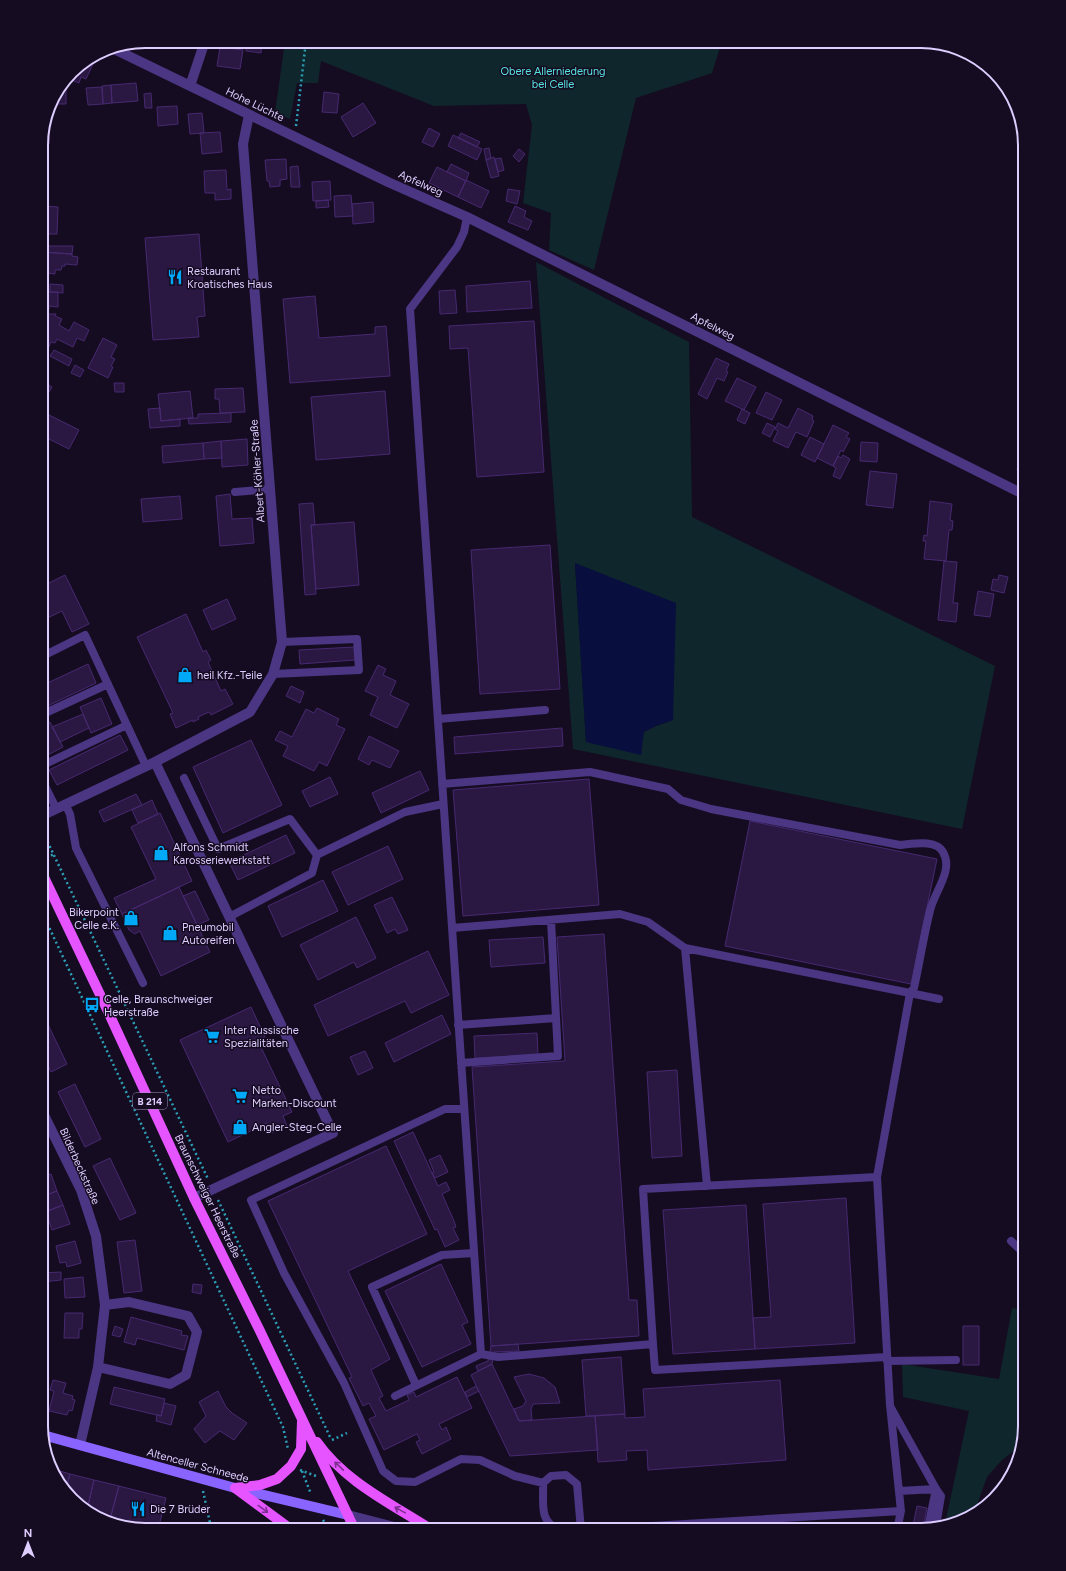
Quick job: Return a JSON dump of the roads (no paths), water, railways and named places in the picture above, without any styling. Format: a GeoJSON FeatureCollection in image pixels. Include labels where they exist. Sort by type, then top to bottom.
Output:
{"type":"FeatureCollection","features":[{"type":"Feature","properties":{"kind":"main road","name":"Braunschweiger Heerstraße"},"geometry":{"type":"LineString","coordinates":[[48,886],[194,1198],[260,1331],[352,1523]]}},
{"type":"Feature","properties":{"kind":"main road"},"geometry":{"type":"LineString","coordinates":[[235,1488],[260,1485],[276,1479],[291,1466],[301,1449],[302,1419]]}},
{"type":"Feature","properties":{"kind":"main road"},"geometry":{"type":"LineString","coordinates":[[302,1419],[322,1450],[341,1469],[368,1491],[421,1523]]}},
{"type":"Feature","properties":{"kind":"main road","name":"Altenceller Schneede"},"geometry":{"type":"LineString","coordinates":[[49,1436],[200,1479],[348,1515]]}},
{"type":"Feature","properties":{"kind":"main road"},"geometry":{"type":"LineString","coordinates":[[235,1488],[282,1523]]}},
{"type":"Feature","properties":{"kind":"street"},"geometry":{"type":"LineString","coordinates":[[190,86],[203,48]]}},
{"type":"Feature","properties":{"kind":"street","name":"Hohe Lüchte"},"geometry":{"type":"LineString","coordinates":[[119,52],[388,182]]}},
{"type":"Feature","properties":{"kind":"street","name":"Albert-Köhler-Straße"},"geometry":{"type":"LineString","coordinates":[[48,812],[150,764],[250,712],[273,674],[282,642],[244,144],[249,115]]}},
{"type":"Feature","properties":{"kind":"street","name":"Apfelweg"},"geometry":{"type":"LineString","coordinates":[[388,182],[467,217],[1018,492]]}},
{"type":"Feature","properties":{"kind":"street"},"geometry":{"type":"LineString","coordinates":[[150,764],[229,917],[333,1133],[194,1198]]}},
{"type":"Feature","properties":{"kind":"street","name":"Bilderbeckstraße"},"geometry":{"type":"LineString","coordinates":[[48,1123],[81,1190],[96,1236],[105,1305],[98,1367],[80,1445]]}},
{"type":"Feature","properties":{"kind":"street"},"geometry":{"type":"LineString","coordinates":[[98,1367],[170,1384],[186,1375],[197,1332],[188,1316],[129,1302],[105,1305]]}},
{"type":"Feature","properties":{"kind":"street"},"geometry":{"type":"LineString","coordinates":[[348,1515],[379,1523]]}},
{"type":"Feature","properties":{"kind":"lane"},"geometry":{"type":"LineString","coordinates":[[467,217],[464,232],[457,247],[410,309],[481,1354]]}},
{"type":"Feature","properties":{"kind":"lane"},"geometry":{"type":"LineString","coordinates":[[235,492],[270,489]]}},
{"type":"Feature","properties":{"kind":"lane"},"geometry":{"type":"LineString","coordinates":[[48,654],[85,635],[127,725],[150,764]]}},
{"type":"Feature","properties":{"kind":"lane"},"geometry":{"type":"LineString","coordinates":[[273,674],[359,670],[357,638],[282,642]]}},
{"type":"Feature","properties":{"kind":"lane"},"geometry":{"type":"LineString","coordinates":[[48,712],[108,684]]}},
{"type":"Feature","properties":{"kind":"lane"},"geometry":{"type":"LineString","coordinates":[[438,719],[545,710]]}},
{"type":"Feature","properties":{"kind":"lane"},"geometry":{"type":"LineString","coordinates":[[48,763],[127,725]]}},
{"type":"Feature","properties":{"kind":"lane"},"geometry":{"type":"LineString","coordinates":[[442,784],[590,772],[668,789],[681,800],[711,809],[900,845],[923,843],[935,845],[943,851],[947,862],[945,873],[931,908],[914,988],[910,993],[877,1176],[890,1405],[901,1511],[898,1523]]}},
{"type":"Feature","properties":{"kind":"lane"},"geometry":{"type":"LineString","coordinates":[[184,778],[218,849],[290,819],[317,855]]}},
{"type":"Feature","properties":{"kind":"lane"},"geometry":{"type":"LineString","coordinates":[[48,788],[60,806],[70,814],[76,848],[143,983]]}},
{"type":"Feature","properties":{"kind":"lane"},"geometry":{"type":"LineString","coordinates":[[229,917],[312,874],[317,855],[404,812],[443,804]]}},
{"type":"Feature","properties":{"kind":"lane"},"geometry":{"type":"LineString","coordinates":[[452,928],[620,914],[648,922],[685,948],[938,999]]}},
{"type":"Feature","properties":{"kind":"lane"},"geometry":{"type":"LineString","coordinates":[[461,1063],[558,1056],[551,920]]}},
{"type":"Feature","properties":{"kind":"lane"},"geometry":{"type":"LineString","coordinates":[[685,948],[707,1186]]}},
{"type":"Feature","properties":{"kind":"lane"},"geometry":{"type":"LineString","coordinates":[[458,1026],[556,1018]]}},
{"type":"Feature","properties":{"kind":"lane"},"geometry":{"type":"LineString","coordinates":[[464,1109],[445,1109],[251,1200],[284,1273],[344,1383],[383,1471],[396,1481],[415,1482],[461,1459],[480,1460],[516,1476],[543,1483]]}},
{"type":"Feature","properties":{"kind":"lane"},"geometry":{"type":"LineString","coordinates":[[877,1176],[643,1189],[655,1370],[887,1359],[956,1360]]}},
{"type":"Feature","properties":{"kind":"lane"},"geometry":{"type":"LineString","coordinates":[[1011,1241],[1018,1248]]}},
{"type":"Feature","properties":{"kind":"lane"},"geometry":{"type":"LineString","coordinates":[[416,1385],[372,1288],[442,1255],[474,1253]]}},
{"type":"Feature","properties":{"kind":"lane"},"geometry":{"type":"LineString","coordinates":[[395,1396],[481,1354],[498,1357],[653,1344]]}},
{"type":"Feature","properties":{"kind":"lane"},"geometry":{"type":"LineString","coordinates":[[890,1405],[936,1489],[942,1496],[937,1522]]}},
{"type":"Feature","properties":{"kind":"lane"},"geometry":{"type":"LineString","coordinates":[[548,1523],[544,1518],[543,1483],[550,1476],[566,1475],[577,1484],[580,1523]]}},
{"type":"Feature","properties":{"kind":"lane"},"geometry":{"type":"LineString","coordinates":[[899,1491],[936,1489]]}},
{"type":"Feature","properties":{"kind":"lane"},"geometry":{"type":"LineString","coordinates":[[929,1522],[936,1489]]}},
{"type":"Feature","properties":{"kind":"lane"},"geometry":{"type":"LineString","coordinates":[[701,1523],[901,1511]]}},
{"type":"Feature","properties":{"kind":"place","name":"Restaurant Kroatisches Haus"},"geometry":{"type":"Point","coordinates":[175,277]}},
{"type":"Feature","properties":{"kind":"place","name":"heil Kfz.-Teile"},"geometry":{"type":"Point","coordinates":[185,675]}},
{"type":"Feature","properties":{"kind":"place","name":"Alfons Schmidt Karosseriewerkstatt"},"geometry":{"type":"Point","coordinates":[161,853]}},
{"type":"Feature","properties":{"kind":"place","name":"Bikerpoint Celle e.K."},"geometry":{"type":"Point","coordinates":[131,918]}},
{"type":"Feature","properties":{"kind":"place","name":"Pneumobil Autoreifen"},"geometry":{"type":"Point","coordinates":[170,933]}},
{"type":"Feature","properties":{"kind":"place","name":"Celle, Braunschweiger Heerstraße"},"geometry":{"type":"Point","coordinates":[92,1005]}},
{"type":"Feature","properties":{"kind":"place","name":"Inter Russische Spezialitäten"},"geometry":{"type":"Point","coordinates":[212,1036]}},
{"type":"Feature","properties":{"kind":"place","name":"Netto Marken-Discount"},"geometry":{"type":"Point","coordinates":[240,1096]}},
{"type":"Feature","properties":{"kind":"place","name":"Angler-Steg-Celle"},"geometry":{"type":"Point","coordinates":[240,1127]}},
{"type":"Feature","properties":{"kind":"place","name":"Die 7 Brüder"},"geometry":{"type":"Point","coordinates":[138,1509]}},
{"type":"Feature","properties":{"kind":"park label","name":"Obere Allerniederung bei Celle"},"geometry":{"type":"Point","coordinates":[553,77]}}]}
